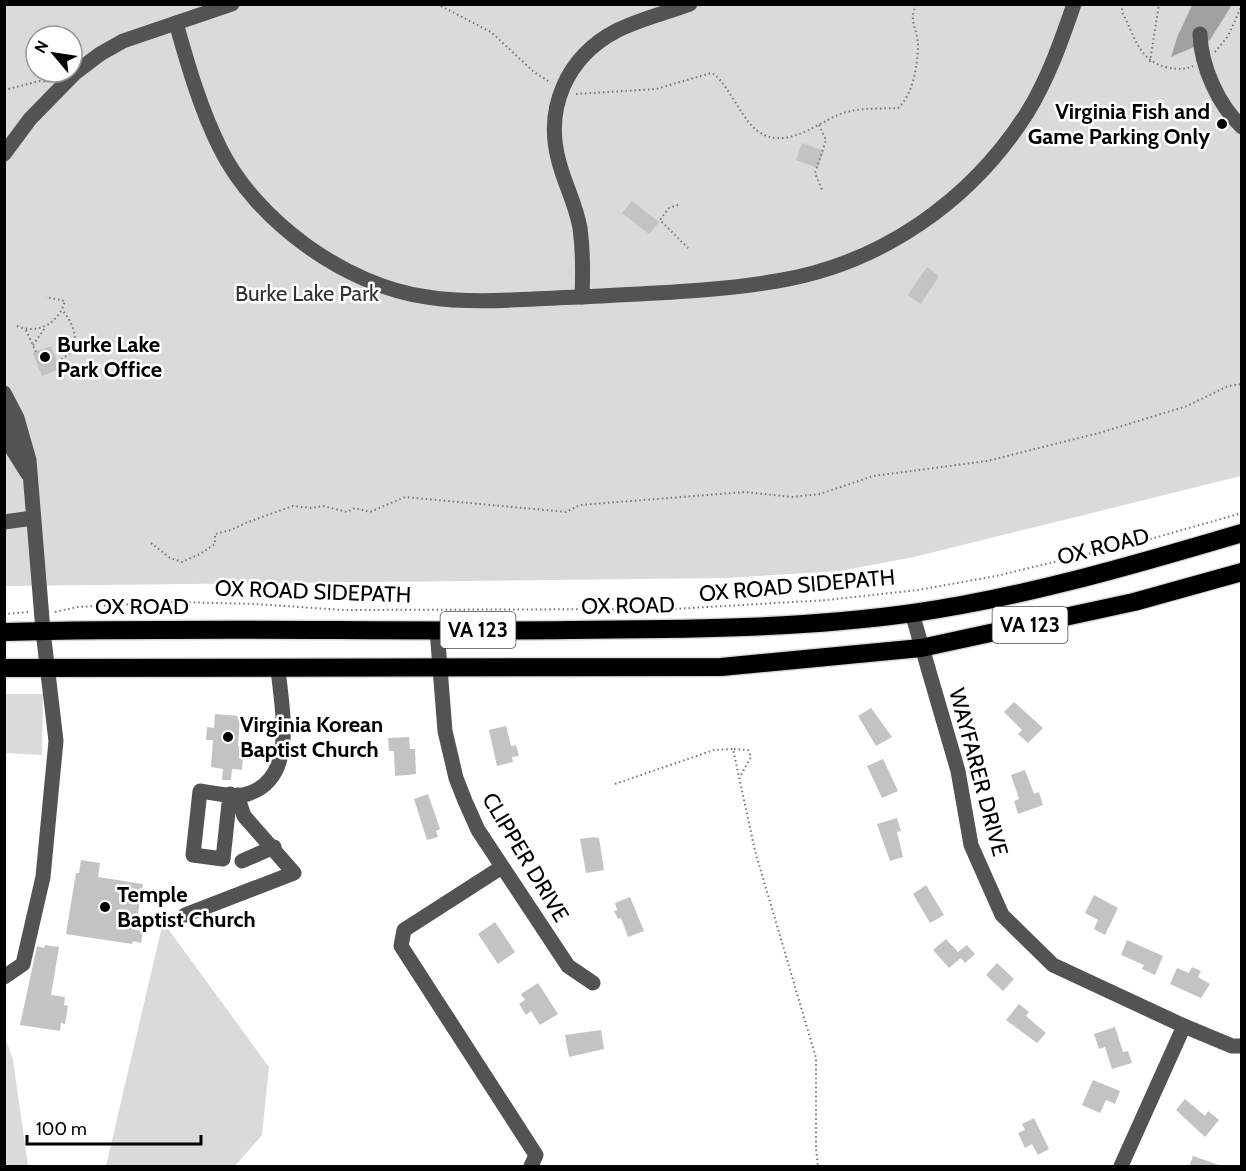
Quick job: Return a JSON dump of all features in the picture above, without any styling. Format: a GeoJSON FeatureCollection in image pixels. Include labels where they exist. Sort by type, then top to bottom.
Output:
{"type":"FeatureCollection","features":[{"type":"Feature","properties":{"kind":"highway","name":"OX ROAD"},"geometry":{"type":"LineString","coordinates":[[4,632],[676,629],[841,620],[912,613],[1120,569],[1242,533]]}},
{"type":"Feature","properties":{"kind":"highway","name":"VA 123"},"geometry":{"type":"LineString","coordinates":[[4,668],[721,667],[921,648],[1134,602],[1242,572]]}},
{"type":"Feature","properties":{"kind":"street"},"geometry":{"type":"LineString","coordinates":[[4,154],[30,119],[100,54],[123,41],[232,4]]}},
{"type":"Feature","properties":{"kind":"street"},"geometry":{"type":"LineString","coordinates":[[582,297],[580,229],[555,145],[555,117],[562,88],[576,63],[600,41],[632,24],[690,4]]}},
{"type":"Feature","properties":{"kind":"street"},"geometry":{"type":"LineString","coordinates":[[176,23],[200,102],[220,149],[240,178],[287,231],[312,249],[360,276],[426,297],[460,301],[582,297],[738,287],[780,281],[840,264],[903,235],[956,197],[1011,136],[1042,86],[1074,4]]}},
{"type":"Feature","properties":{"kind":"street"},"geometry":{"type":"LineString","coordinates":[[1200,34],[1202,58],[1230,116],[1242,127]]}},
{"type":"Feature","properties":{"kind":"street"},"geometry":{"type":"LineString","coordinates":[[4,393],[27,451],[56,741],[43,877],[22,964],[4,977]]}},
{"type":"Feature","properties":{"kind":"street"},"geometry":{"type":"LineString","coordinates":[[4,418],[29,477]]}},
{"type":"Feature","properties":{"kind":"street"},"geometry":{"type":"LineString","coordinates":[[4,436],[21,461]]}},
{"type":"Feature","properties":{"kind":"street"},"geometry":{"type":"LineString","coordinates":[[4,522],[33,518]]}},
{"type":"Feature","properties":{"kind":"street","name":"WAYFARER DRIVE"},"geometry":{"type":"LineString","coordinates":[[912,613],[958,771],[971,845],[1002,915],[1053,965],[1184,1026],[1232,1046],[1242,1046]]}},
{"type":"Feature","properties":{"kind":"street","name":"CLIPPER DRIVE"},"geometry":{"type":"LineString","coordinates":[[437,630],[445,731],[456,778],[478,830],[568,966],[593,983]]}},
{"type":"Feature","properties":{"kind":"street"},"geometry":{"type":"LineString","coordinates":[[234,795],[223,859],[193,855],[200,791],[234,795],[249,794],[263,786],[274,773],[281,758],[283,735],[278,668]]}},
{"type":"Feature","properties":{"kind":"street"},"geometry":{"type":"LineString","coordinates":[[185,915],[294,873],[274,847],[244,816],[234,795]]}},
{"type":"Feature","properties":{"kind":"street"},"geometry":{"type":"LineString","coordinates":[[242,861],[274,847]]}},
{"type":"Feature","properties":{"kind":"street"},"geometry":{"type":"LineString","coordinates":[[502,867],[404,930],[401,946],[537,1163]]}},
{"type":"Feature","properties":{"kind":"street"},"geometry":{"type":"LineString","coordinates":[[1121,1167],[1184,1026]]}},
{"type":"Feature","properties":{"kind":"path"},"geometry":{"type":"LineString","coordinates":[[437,4],[491,32],[534,72],[554,85]]}},
{"type":"Feature","properties":{"kind":"path"},"geometry":{"type":"LineString","coordinates":[[573,93],[580,95],[656,89],[711,73],[722,83],[750,124],[770,138],[782,139],[819,125],[839,114],[898,108],[903,104],[914,84],[918,46],[911,21],[917,4]]}},
{"type":"Feature","properties":{"kind":"path"},"geometry":{"type":"LineString","coordinates":[[1122,4],[1122,12],[1143,55],[1150,62],[1185,70],[1215,52],[1228,36],[1242,5]]}},
{"type":"Feature","properties":{"kind":"path"},"geometry":{"type":"LineString","coordinates":[[1150,62],[1159,4]]}},
{"type":"Feature","properties":{"kind":"path"},"geometry":{"type":"LineString","coordinates":[[4,90],[40,81],[65,85]]}},
{"type":"Feature","properties":{"kind":"path"},"geometry":{"type":"LineString","coordinates":[[819,125],[826,140],[815,173],[823,192]]}},
{"type":"Feature","properties":{"kind":"path"},"geometry":{"type":"LineString","coordinates":[[678,205],[669,208],[660,220],[687,248]]}},
{"type":"Feature","properties":{"kind":"path"},"geometry":{"type":"LineString","coordinates":[[33,345],[62,310],[65,301],[46,297]]}},
{"type":"Feature","properties":{"kind":"path"},"geometry":{"type":"LineString","coordinates":[[57,361],[69,354],[75,342],[72,324],[62,310]]}},
{"type":"Feature","properties":{"kind":"path"},"geometry":{"type":"LineString","coordinates":[[17,326],[26,330],[46,327]]}},
{"type":"Feature","properties":{"kind":"path"},"geometry":{"type":"LineString","coordinates":[[26,330],[36,352]]}},
{"type":"Feature","properties":{"kind":"path"},"geometry":{"type":"LineString","coordinates":[[151,543],[170,558],[182,562],[215,544],[215,534],[293,506],[323,506],[346,512],[356,508],[370,512],[405,497],[566,512],[580,505],[745,492],[792,497],[820,494],[873,476],[987,461],[1099,433],[1187,406],[1228,386],[1242,384]]}},
{"type":"Feature","properties":{"kind":"path","name":"OX ROAD SIDEPATH"},"geometry":{"type":"LineString","coordinates":[[58,612],[77,607],[176,602],[256,604],[344,610],[674,609],[827,600],[918,590],[996,576],[1154,538],[1242,513]]}},
{"type":"Feature","properties":{"kind":"path"},"geometry":{"type":"LineString","coordinates":[[4,614],[28,612]]}},
{"type":"Feature","properties":{"kind":"path"},"geometry":{"type":"LineString","coordinates":[[733,749],[755,851],[816,1058],[818,1167]]}},
{"type":"Feature","properties":{"kind":"path"},"geometry":{"type":"LineString","coordinates":[[615,784],[714,750],[748,750],[751,757],[740,777]]}},
{"type":"Feature","properties":{"kind":"green space","name":"Burke Lake Park"},"geometry":{"type":"Polygon","coordinates":[[[4,5],[1192,5],[1178,35],[1210,40],[1232,5],[1241,5],[1241,476],[914,557],[840,571],[727,578],[5,586],[4,5]]]}},
{"type":"Feature","properties":{"kind":"green space"},"geometry":{"type":"Polygon","coordinates":[[[5,694],[43,694],[42,755],[5,753],[5,694]]]}},
{"type":"Feature","properties":{"kind":"green space"},"geometry":{"type":"Polygon","coordinates":[[[163,922],[269,1067],[262,1135],[235,1166],[106,1166],[163,922]]]}},
{"type":"Feature","properties":{"kind":"green space"},"geometry":{"type":"Polygon","coordinates":[[[4,1034],[13,1060],[28,1166],[5,1166],[4,1034]]]}},
{"type":"Feature","properties":{"kind":"shaded area"},"geometry":{"type":"Polygon","coordinates":[[[1192,5],[1232,5],[1210,40],[1171,57],[1178,35],[1192,5]]]}},
{"type":"Feature","properties":{"kind":"building"},"geometry":{"type":"Polygon","coordinates":[[[802,143],[824,151],[818,168],[796,160],[802,143]]]}},
{"type":"Feature","properties":{"kind":"building"},"geometry":{"type":"Polygon","coordinates":[[[632,201],[659,222],[649,234],[622,213],[632,201]]]}},
{"type":"Feature","properties":{"kind":"building"},"geometry":{"type":"Polygon","coordinates":[[[927,267],[939,276],[921,304],[908,295],[927,267]]]}},
{"type":"Feature","properties":{"kind":"building","name":"Burke Lake Park Office"},"geometry":{"type":"Polygon","coordinates":[[[51,346],[60,369],[42,376],[33,353],[51,346]]]}},
{"type":"Feature","properties":{"kind":"building"},"geometry":{"type":"Polygon","coordinates":[[[1014,702],[1043,728],[1028,743],[1018,734],[1022,730],[1004,712],[1014,702]]]}},
{"type":"Feature","properties":{"kind":"building"},"geometry":{"type":"Polygon","coordinates":[[[871,708],[892,737],[876,746],[858,716],[871,708]]]}},
{"type":"Feature","properties":{"kind":"building"},"geometry":{"type":"Polygon","coordinates":[[[215,714],[240,716],[238,746],[244,746],[242,770],[232,769],[231,780],[222,780],[223,769],[211,767],[213,740],[206,740],[207,727],[214,728],[215,714]]]}},
{"type":"Feature","properties":{"kind":"building"},"geometry":{"type":"Polygon","coordinates":[[[506,726],[511,746],[516,745],[519,756],[512,757],[513,762],[497,766],[489,730],[506,726]]]}},
{"type":"Feature","properties":{"kind":"building"},"geometry":{"type":"Polygon","coordinates":[[[409,737],[410,749],[415,749],[416,774],[395,776],[394,751],[389,751],[388,738],[409,737]]]}},
{"type":"Feature","properties":{"kind":"building"},"geometry":{"type":"Polygon","coordinates":[[[883,759],[898,791],[882,798],[867,766],[883,759]]]}},
{"type":"Feature","properties":{"kind":"building"},"geometry":{"type":"Polygon","coordinates":[[[1025,770],[1034,794],[1039,792],[1043,805],[1018,814],[1014,801],[1019,799],[1011,775],[1025,770]]]}},
{"type":"Feature","properties":{"kind":"building"},"geometry":{"type":"Polygon","coordinates":[[[428,794],[440,829],[436,831],[438,837],[427,840],[414,799],[428,794]]]}},
{"type":"Feature","properties":{"kind":"building"},"geometry":{"type":"Polygon","coordinates":[[[897,818],[901,831],[897,832],[903,857],[890,861],[877,824],[897,818]]]}},
{"type":"Feature","properties":{"kind":"building"},"geometry":{"type":"Polygon","coordinates":[[[599,838],[604,870],[586,873],[580,839],[599,838]]]}},
{"type":"Feature","properties":{"kind":"building","name":"Temple Baptist Church"},"geometry":{"type":"Polygon","coordinates":[[[81,860],[100,863],[98,877],[143,884],[135,930],[143,931],[141,943],[133,941],[132,944],[66,934],[76,873],[79,873],[81,860]]]}},
{"type":"Feature","properties":{"kind":"building"},"geometry":{"type":"Polygon","coordinates":[[[926,885],[944,915],[930,923],[913,894],[926,885]]]}},
{"type":"Feature","properties":{"kind":"building"},"geometry":{"type":"Polygon","coordinates":[[[1094,895],[1118,908],[1105,935],[1094,929],[1098,920],[1085,913],[1094,895]]]}},
{"type":"Feature","properties":{"kind":"building"},"geometry":{"type":"Polygon","coordinates":[[[630,897],[644,931],[628,937],[621,918],[618,919],[614,911],[617,910],[615,903],[630,897]]]}},
{"type":"Feature","properties":{"kind":"building"},"geometry":{"type":"Polygon","coordinates":[[[495,922],[515,952],[498,964],[478,934],[495,922]]]}},
{"type":"Feature","properties":{"kind":"building"},"geometry":{"type":"Polygon","coordinates":[[[946,939],[958,952],[967,945],[975,954],[965,963],[961,958],[949,968],[933,950],[946,939]]]}},
{"type":"Feature","properties":{"kind":"building"},"geometry":{"type":"Polygon","coordinates":[[[1127,940],[1163,956],[1155,975],[1142,969],[1144,965],[1121,955],[1127,940]]]}},
{"type":"Feature","properties":{"kind":"building"},"geometry":{"type":"Polygon","coordinates":[[[45,945],[59,947],[51,995],[65,997],[64,1005],[68,1006],[65,1024],[61,1023],[60,1031],[20,1025],[37,946],[44,948],[45,945]]]}},
{"type":"Feature","properties":{"kind":"building"},"geometry":{"type":"Polygon","coordinates":[[[997,963],[1014,979],[1003,991],[986,975],[997,963]]]}},
{"type":"Feature","properties":{"kind":"building"},"geometry":{"type":"Polygon","coordinates":[[[1192,967],[1201,971],[1198,977],[1210,984],[1201,998],[1170,984],[1177,968],[1189,973],[1192,967]]]}},
{"type":"Feature","properties":{"kind":"building"},"geometry":{"type":"Polygon","coordinates":[[[538,983],[558,1014],[540,1025],[531,1011],[526,1015],[519,1004],[525,1000],[521,994],[538,983]]]}},
{"type":"Feature","properties":{"kind":"building"},"geometry":{"type":"Polygon","coordinates":[[[1019,1004],[1029,1012],[1026,1016],[1046,1033],[1037,1043],[1006,1020],[1019,1004]]]}},
{"type":"Feature","properties":{"kind":"building"},"geometry":{"type":"Polygon","coordinates":[[[1115,1027],[1123,1052],[1128,1051],[1132,1063],[1112,1069],[1105,1047],[1099,1049],[1094,1034],[1115,1027]]]}},
{"type":"Feature","properties":{"kind":"building"},"geometry":{"type":"Polygon","coordinates":[[[601,1030],[604,1049],[569,1057],[565,1035],[601,1030]]]}},
{"type":"Feature","properties":{"kind":"building"},"geometry":{"type":"Polygon","coordinates":[[[1093,1080],[1120,1091],[1115,1104],[1106,1100],[1100,1113],[1082,1105],[1093,1080]]]}},
{"type":"Feature","properties":{"kind":"building"},"geometry":{"type":"Polygon","coordinates":[[[1185,1099],[1205,1116],[1208,1111],[1219,1120],[1205,1137],[1176,1110],[1185,1099]]]}},
{"type":"Feature","properties":{"kind":"building"},"geometry":{"type":"Polygon","coordinates":[[[1034,1118],[1049,1149],[1038,1155],[1032,1144],[1025,1148],[1018,1133],[1025,1130],[1022,1124],[1034,1118]]]}},
{"type":"Feature","properties":{"kind":"building"},"geometry":{"type":"Polygon","coordinates":[[[1193,1156],[1219,1165],[1219,1167],[1189,1167],[1193,1156]]]}},
{"type":"Feature","properties":{"kind":"place","name":"Virginia Fish and Game Parking Only"},"geometry":{"type":"Point","coordinates":[1222,124]}},
{"type":"Feature","properties":{"kind":"place","name":"Burke Lake Park Office"},"geometry":{"type":"Point","coordinates":[45,357]}},
{"type":"Feature","properties":{"kind":"place","name":"Virginia Korean Baptist Church"},"geometry":{"type":"Point","coordinates":[228,737]}},
{"type":"Feature","properties":{"kind":"place","name":"Temple Baptist Church"},"geometry":{"type":"Point","coordinates":[105,907]}}]}
